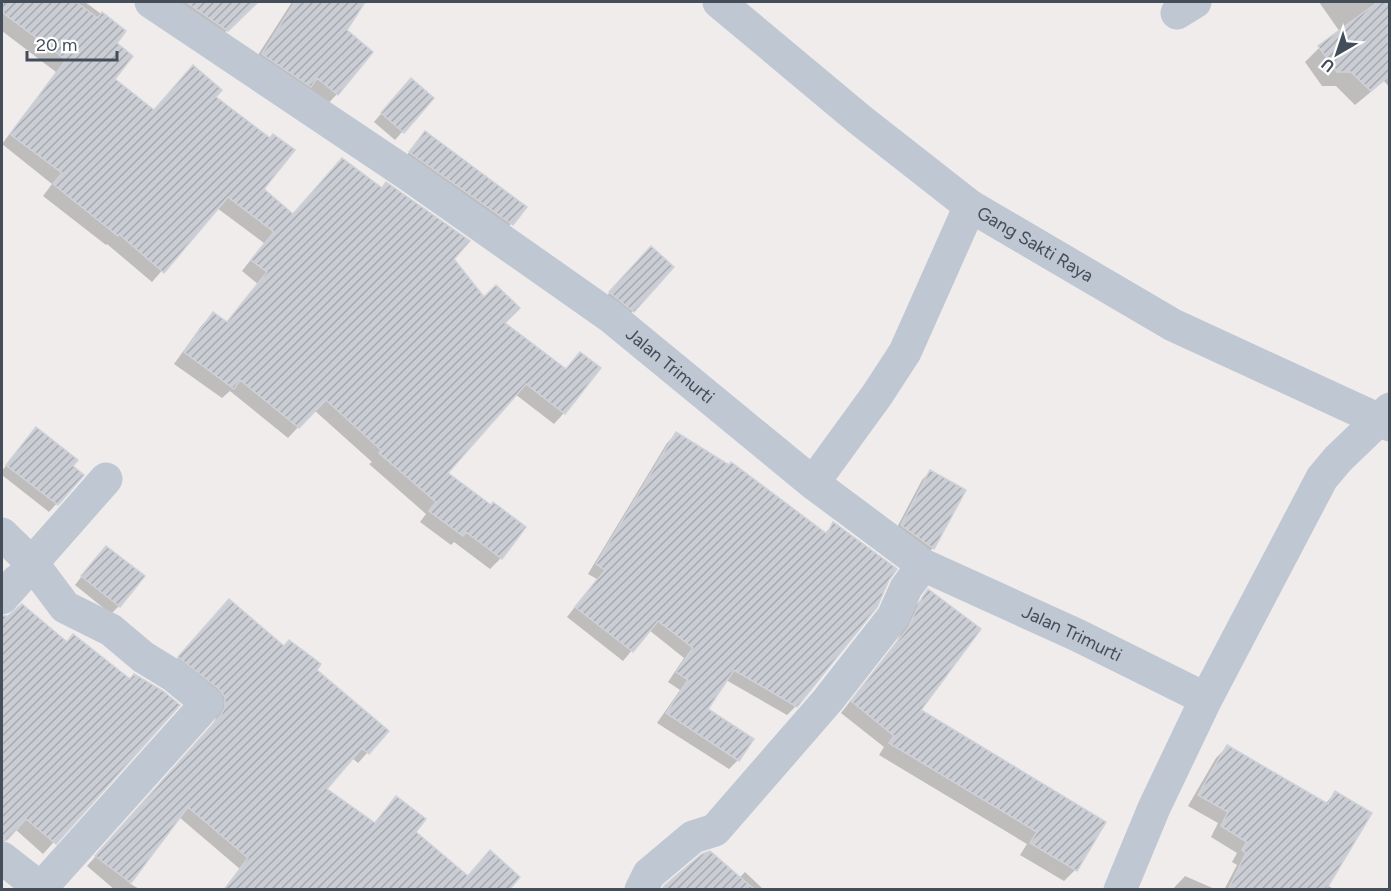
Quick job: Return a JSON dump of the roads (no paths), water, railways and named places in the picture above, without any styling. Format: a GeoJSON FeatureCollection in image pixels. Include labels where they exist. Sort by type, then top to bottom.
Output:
{"type":"FeatureCollection","features":[{"type":"Feature","properties":{"kind":"street","name":"Jalan Trimurti"},"geometry":{"type":"LineString","coordinates":[[151,2],[406,173],[611,317],[813,483],[923,565],[1077,635],[1206,699]]}},
{"type":"Feature","properties":{"kind":"street","name":"Gang Sakti Raya"},"geometry":{"type":"LineString","coordinates":[[719,2],[850,111],[970,206],[1173,325],[1386,417]]}},
{"type":"Feature","properties":{"kind":"street"},"geometry":{"type":"LineString","coordinates":[[813,483],[905,352],[970,206]]}},
{"type":"Feature","properties":{"kind":"street"},"geometry":{"type":"LineString","coordinates":[[1120,890],[1154,808],[1206,699],[1322,478],[1338,459],[1386,417]]}},
{"type":"Feature","properties":{"kind":"street"},"geometry":{"type":"LineString","coordinates":[[17,580],[106,479]]}},
{"type":"Feature","properties":{"kind":"street"},"geometry":{"type":"LineString","coordinates":[[2,534],[17,580],[111,630],[143,657],[174,676],[207,703],[42,889],[2,858]]}},
{"type":"Feature","properties":{"kind":"street"},"geometry":{"type":"LineString","coordinates":[[641,890],[649,874],[693,837],[715,830],[828,700],[893,616],[906,588],[923,565]]}}]}
